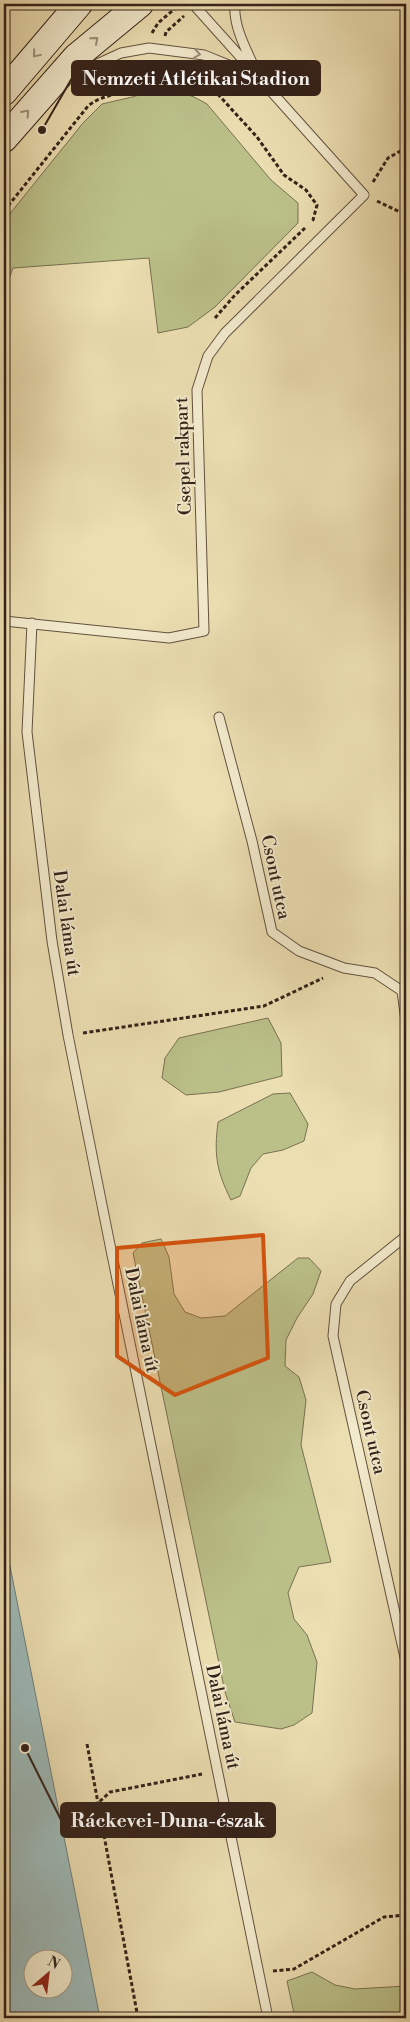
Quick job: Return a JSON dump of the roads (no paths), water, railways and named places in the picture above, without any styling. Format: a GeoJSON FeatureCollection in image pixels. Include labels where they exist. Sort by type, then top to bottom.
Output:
{"type":"FeatureCollection","features":[{"type":"Feature","properties":{"kind":"main road"},"geometry":{"type":"LineString","coordinates":[[4,92],[79,4]]}},
{"type":"Feature","properties":{"kind":"main road"},"geometry":{"type":"LineString","coordinates":[[4,139],[76,57],[140,4]]}},
{"type":"Feature","properties":{"kind":"lane"},"geometry":{"type":"LineString","coordinates":[[235,4],[242,39],[258,76]]}},
{"type":"Feature","properties":{"kind":"lane"},"geometry":{"type":"LineString","coordinates":[[194,5],[258,76]]}},
{"type":"Feature","properties":{"kind":"lane"},"geometry":{"type":"LineString","coordinates":[[48,87],[121,53],[149,48],[204,55],[258,76]]}},
{"type":"Feature","properties":{"kind":"lane","name":"Csepel rakpart"},"geometry":{"type":"LineString","coordinates":[[32,623],[169,638],[204,631],[197,390],[208,356],[225,333],[364,195],[258,76]]}},
{"type":"Feature","properties":{"kind":"lane"},"geometry":{"type":"LineString","coordinates":[[4,620],[32,623]]}},
{"type":"Feature","properties":{"kind":"lane","name":"Dalai láma út"},"geometry":{"type":"LineString","coordinates":[[32,623],[27,732],[52,941],[68,1035],[268,2018]]}},
{"type":"Feature","properties":{"kind":"lane","name":"Csont utca"},"geometry":{"type":"LineString","coordinates":[[219,717],[252,841],[272,932],[299,951],[344,968],[375,973],[402,991],[406,1021]]}},
{"type":"Feature","properties":{"kind":"lane","name":"Csont utca"},"geometry":{"type":"LineString","coordinates":[[406,1236],[350,1281],[336,1304],[333,1336],[406,1662]]}},
{"type":"Feature","properties":{"kind":"water"},"geometry":{"type":"Polygon","coordinates":[[[4,1536],[100,2018],[4,2018],[4,1536]]]}},
{"type":"Feature","properties":{"kind":"place","name":"Nemzeti Atlétikai Stadion"},"geometry":{"type":"Point","coordinates":[42,130]}},
{"type":"Feature","properties":{"kind":"place","name":"Ráckevei-Duna-észak"},"geometry":{"type":"Point","coordinates":[25,1748]}}]}
